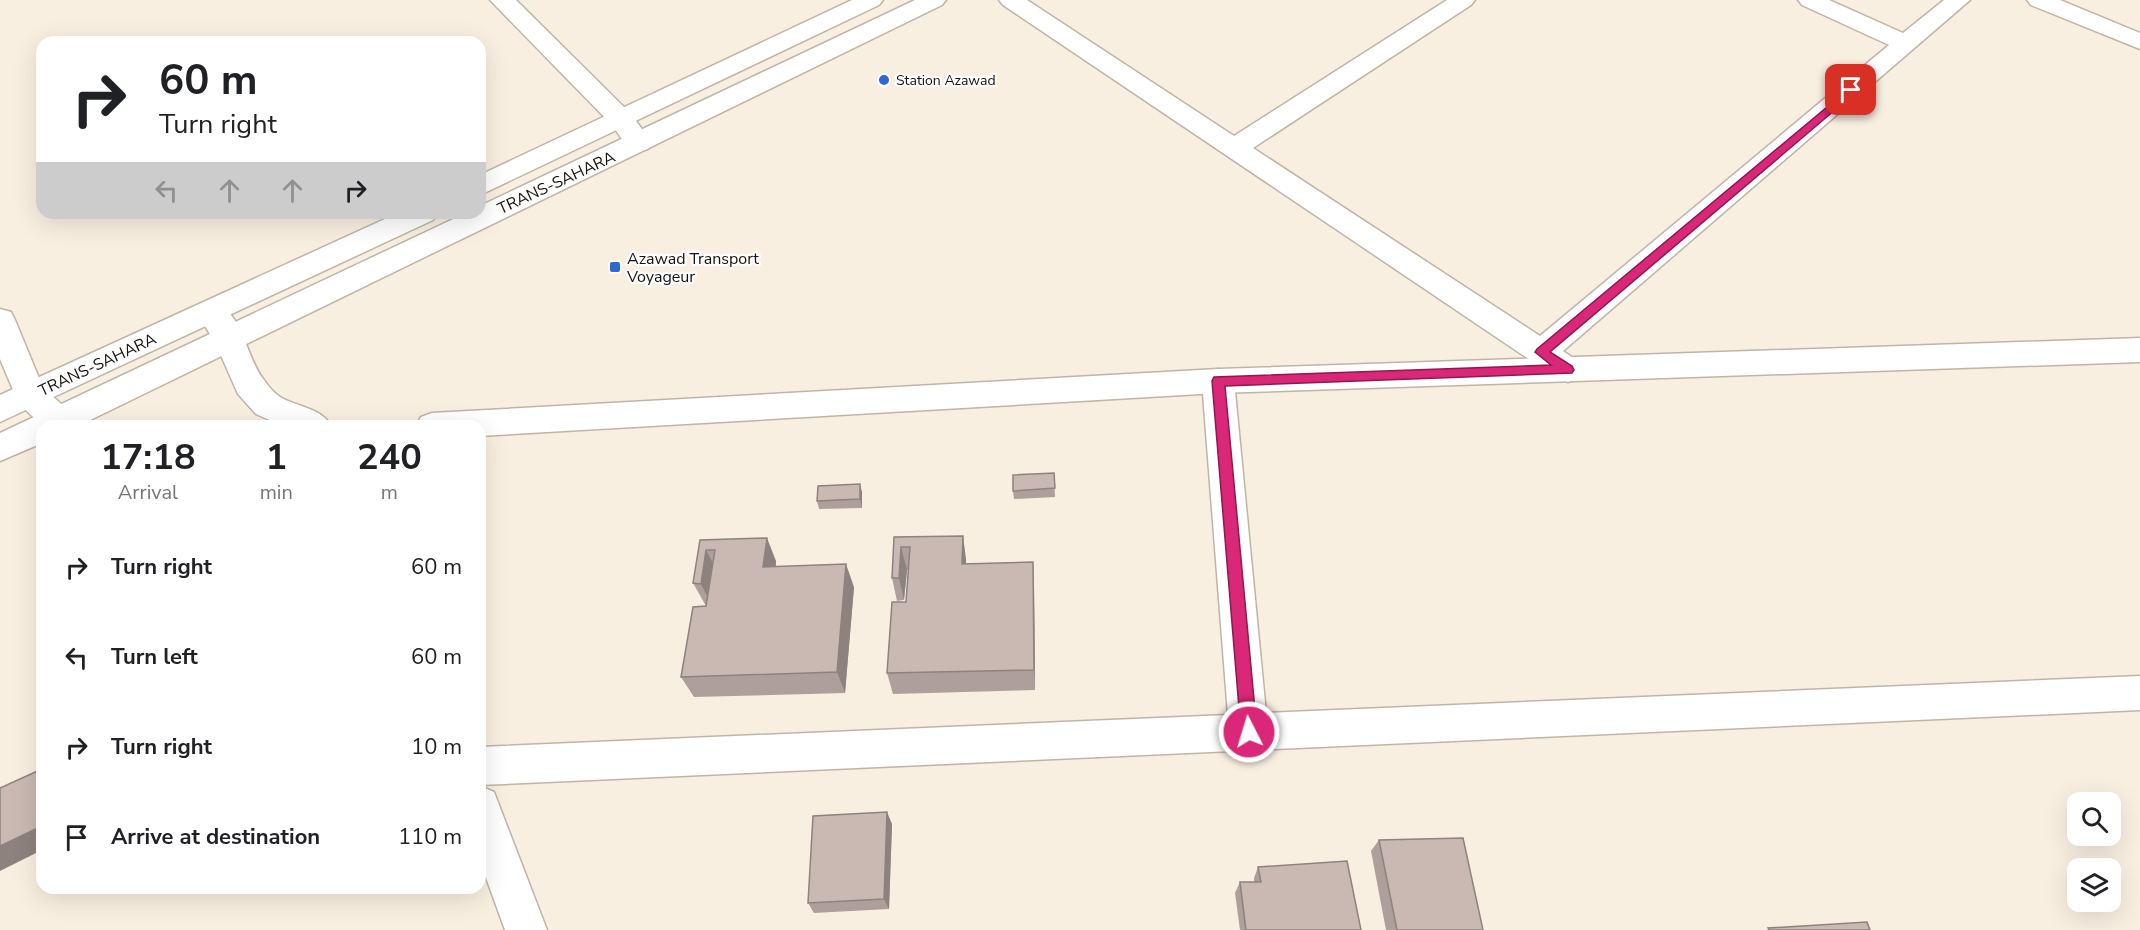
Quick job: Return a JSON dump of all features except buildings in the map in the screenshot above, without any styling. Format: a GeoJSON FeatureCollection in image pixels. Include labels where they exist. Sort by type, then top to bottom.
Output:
{"type":"FeatureCollection","features":[{"type":"Feature","properties":{"kind":"street"},"geometry":{"type":"LineString","coordinates":[[502,0],[622,120],[639,143]]}},
{"type":"Feature","properties":{"kind":"street","name":"TRANS-SAHARA"},"geometry":{"type":"LineString","coordinates":[[486,183],[871,0]]}},
{"type":"Feature","properties":{"kind":"street","name":"TRANS-SAHARA"},"geometry":{"type":"LineString","coordinates":[[486,216],[934,0]]}},
{"type":"Feature","properties":{"kind":"street"},"geometry":{"type":"LineString","coordinates":[[1011,0],[1568,370]]}},
{"type":"Feature","properties":{"kind":"street"},"geometry":{"type":"LineString","coordinates":[[1234,148],[1462,0]]}},
{"type":"Feature","properties":{"kind":"street"},"geometry":{"type":"LineString","coordinates":[[1810,0],[1906,44]]}},
{"type":"Feature","properties":{"kind":"street"},"geometry":{"type":"LineString","coordinates":[[1541,352],[1958,0]]}},
{"type":"Feature","properties":{"kind":"street"},"geometry":{"type":"LineString","coordinates":[[2039,0],[2140,42]]}},
{"type":"Feature","properties":{"kind":"street","name":"TRANS-SAHARA"},"geometry":{"type":"LineString","coordinates":[[0,409],[410,219]]}},
{"type":"Feature","properties":{"kind":"street","name":"TRANS-SAHARA"},"geometry":{"type":"LineString","coordinates":[[67,420],[229,338],[479,219]]}},
{"type":"Feature","properties":{"kind":"street"},"geometry":{"type":"LineString","coordinates":[[211,312],[229,338],[249,385],[267,405],[301,420]]}},
{"type":"Feature","properties":{"kind":"street"},"geometry":{"type":"LineString","coordinates":[[0,320],[30,396],[52,420]]}},
{"type":"Feature","properties":{"kind":"street"},"geometry":{"type":"LineString","coordinates":[[486,423],[1218,381],[2140,351]]}},
{"type":"Feature","properties":{"kind":"street"},"geometry":{"type":"LineString","coordinates":[[1218,381],[1249,732]]}},
{"type":"Feature","properties":{"kind":"street","name":"TRANS-SAHARA"},"geometry":{"type":"LineString","coordinates":[[0,448],[36,433]]}},
{"type":"Feature","properties":{"kind":"street"},"geometry":{"type":"LineString","coordinates":[[486,766],[2140,693]]}},
{"type":"Feature","properties":{"kind":"street"},"geometry":{"type":"LineString","coordinates":[[486,822],[526,930]]}},
{"type":"Feature","properties":{"kind":"place","name":"Station Azawad"},"geometry":{"type":"Point","coordinates":[884,80]}},
{"type":"Feature","properties":{"kind":"place","name":"Azawad Transport Voyageur"},"geometry":{"type":"Point","coordinates":[615,267]}},
{"type":"Feature","properties":{"kind":"route"},"geometry":{"type":"LineString","coordinates":[[1249,732],[1218,381],[1568,370],[1541,352],[1851,90]]}}]}
